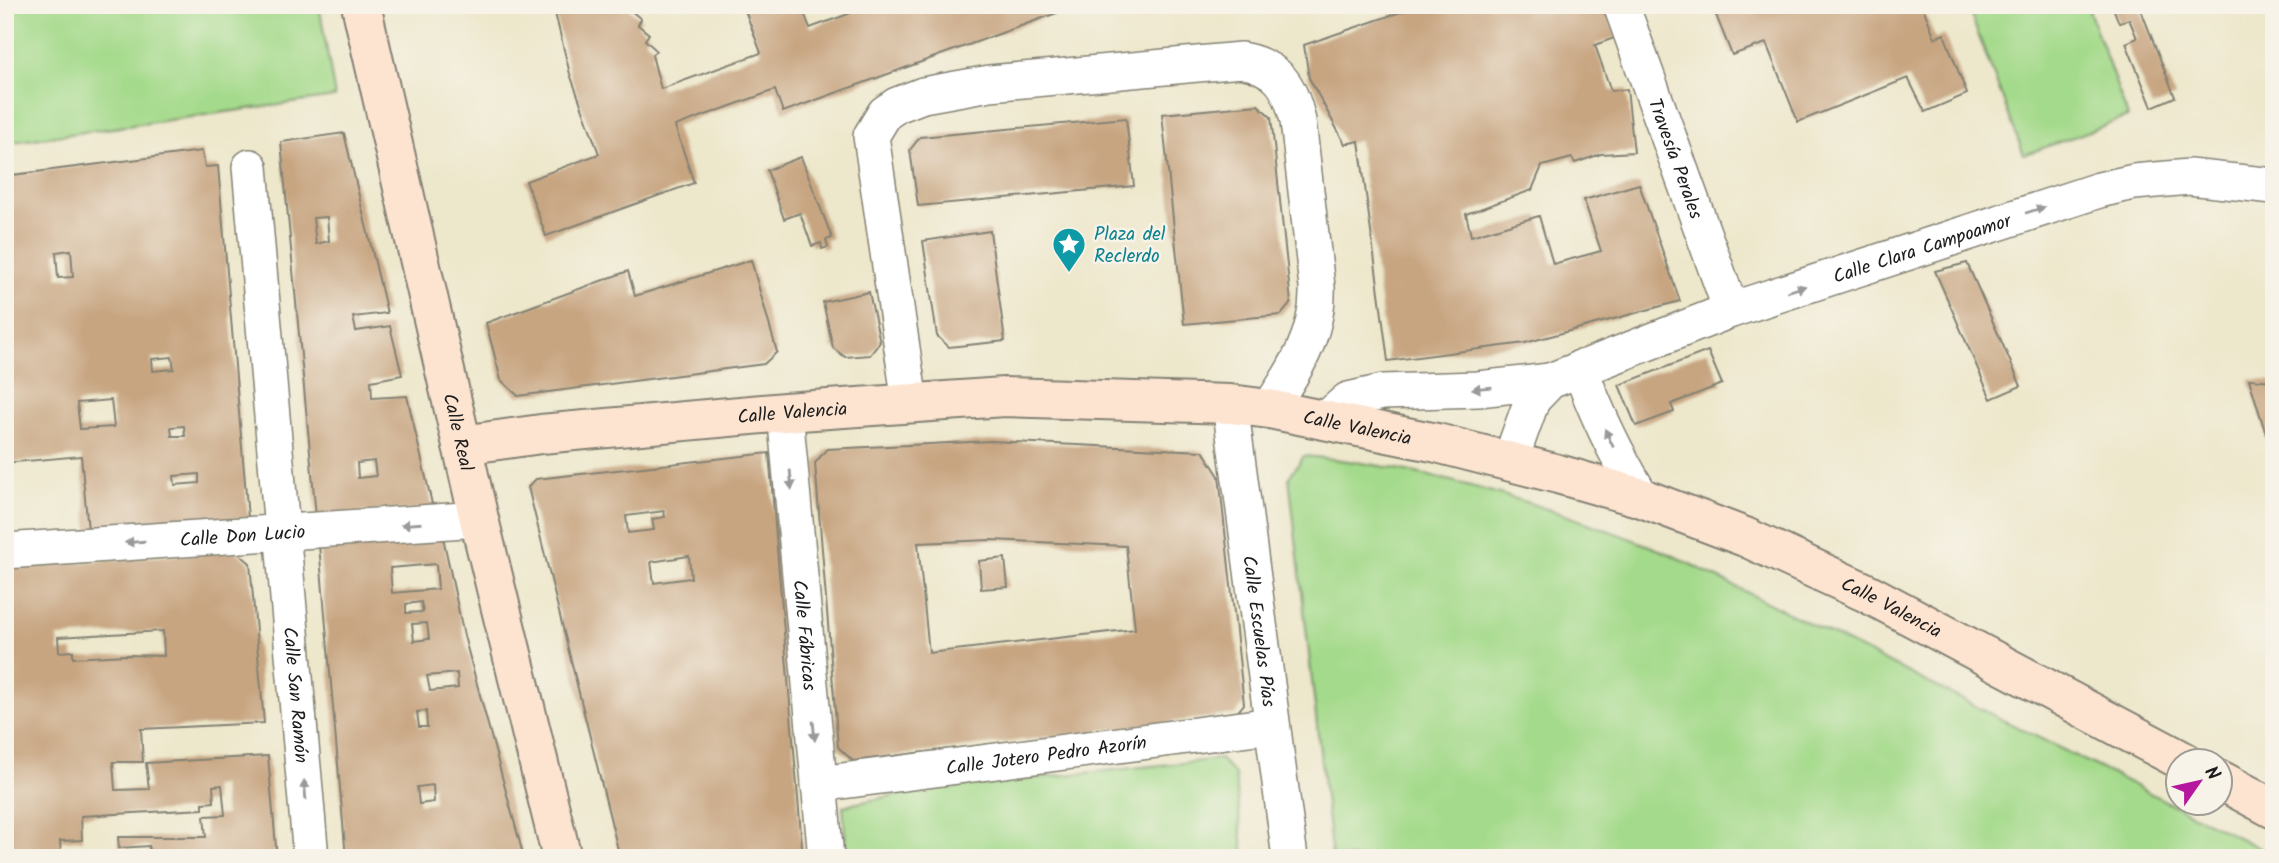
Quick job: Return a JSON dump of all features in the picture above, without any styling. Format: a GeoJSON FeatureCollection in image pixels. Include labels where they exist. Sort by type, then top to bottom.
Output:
{"type":"FeatureCollection","features":[{"type":"Feature","properties":{"kind":"main road","name":"Calle Real"},"geometry":{"type":"LineString","coordinates":[[361,5],[479,519],[562,858]]}},
{"type":"Feature","properties":{"kind":"main road","name":"Calle Valencia"},"geometry":{"type":"LineString","coordinates":[[462,445],[541,434],[785,412],[1004,397],[1230,404],[1269,410],[1437,443],[1510,461],[1642,498],[1745,537],[1867,593],[2164,750]]}},
{"type":"Feature","properties":{"kind":"main road"},"geometry":{"type":"LineString","coordinates":[[2234,787],[2271,806]]}},
{"type":"Feature","properties":{"kind":"street","name":"Travesía Perales"},"geometry":{"type":"LineString","coordinates":[[1620,5],[1731,310]]}},
{"type":"Feature","properties":{"kind":"street"},"geometry":{"type":"LineString","coordinates":[[910,403],[871,136],[885,113],[923,95],[990,83],[1241,60],[1261,64],[1275,74],[1294,104],[1317,287],[1318,306],[1305,349],[1291,377],[1269,410]]}},
{"type":"Feature","properties":{"kind":"street","name":"Calle San Ramón"},"geometry":{"type":"LineString","coordinates":[[250,167],[311,858]]}},
{"type":"Feature","properties":{"kind":"street","name":"Calle Clara Campoamor"},"geometry":{"type":"LineString","coordinates":[[1325,421],[1348,400],[1383,392],[1478,389],[1565,375],[1731,310],[2099,190],[2134,182],[2189,177],[2274,186]]}},
{"type":"Feature","properties":{"kind":"street"},"geometry":{"type":"LineString","coordinates":[[1510,461],[1532,400],[1565,375],[1591,402],[1642,498]]}},
{"type":"Feature","properties":{"kind":"street","name":"Calle Escuelas Pías"},"geometry":{"type":"LineString","coordinates":[[1230,404],[1290,858]]}},
{"type":"Feature","properties":{"kind":"street","name":"Calle Fábricas"},"geometry":{"type":"LineString","coordinates":[[785,412],[826,858]]}},
{"type":"Feature","properties":{"kind":"street","name":"Calle Don Lucio"},"geometry":{"type":"LineString","coordinates":[[5,551],[479,519]]}},
{"type":"Feature","properties":{"kind":"street","name":"Calle Jotero Pedro Azorín"},"geometry":{"type":"LineString","coordinates":[[819,783],[1272,725]]}},
{"type":"Feature","properties":{"kind":"green space"},"geometry":{"type":"Polygon","coordinates":[[[5,5],[319,5],[335,97],[5,143],[5,5]]]}},
{"type":"Feature","properties":{"kind":"green space"},"geometry":{"type":"Polygon","coordinates":[[[1967,5],[2087,5],[2128,117],[2024,155],[1967,5]]]}},
{"type":"Feature","properties":{"kind":"green space"},"geometry":{"type":"Polygon","coordinates":[[[1304,456],[1398,469],[1445,479],[1536,505],[1670,554],[2164,800],[2164,818],[2200,818],[2274,855],[2274,858],[1332,858],[1289,477],[1304,456]]]}},
{"type":"Feature","properties":{"kind":"green space"},"geometry":{"type":"Polygon","coordinates":[[[1220,759],[1235,775],[1244,858],[847,858],[843,806],[920,790],[1220,759]]]}},
{"type":"Feature","properties":{"kind":"building"},"geometry":{"type":"Polygon","coordinates":[[[553,5],[632,5],[629,9],[641,19],[638,25],[649,34],[645,40],[656,50],[652,55],[661,89],[761,53],[743,5],[801,5],[810,28],[873,5],[1076,6],[783,112],[775,90],[675,126],[694,183],[546,236],[526,181],[599,154],[570,74],[553,5]]]}},
{"type":"Feature","properties":{"kind":"building"},"geometry":{"type":"Polygon","coordinates":[[[1421,5],[1605,5],[1617,37],[1595,45],[1611,91],[1627,89],[1634,152],[1601,154],[1575,163],[1572,158],[1542,166],[1532,190],[1466,214],[1471,236],[1539,216],[1553,264],[1601,251],[1584,200],[1639,184],[1680,301],[1525,343],[1388,361],[1359,141],[1345,144],[1309,78],[1304,45],[1421,5]]]}},
{"type":"Feature","properties":{"kind":"building"},"geometry":{"type":"Polygon","coordinates":[[[1712,5],[1922,5],[1935,38],[1944,34],[1967,94],[1925,112],[1908,78],[1798,122],[1766,43],[1732,55],[1712,5]]]}},
{"type":"Feature","properties":{"kind":"building"},"geometry":{"type":"Polygon","coordinates":[[[2112,5],[2139,5],[2175,97],[2152,107],[2126,43],[2137,38],[2129,19],[2119,23],[2112,5]]]}},
{"type":"Feature","properties":{"kind":"building"},"geometry":{"type":"Polygon","coordinates":[[[1258,105],[1271,117],[1291,303],[1281,315],[1184,324],[1162,114],[1258,105]]]}},
{"type":"Feature","properties":{"kind":"building"},"geometry":{"type":"Polygon","coordinates":[[[1126,118],[1134,186],[918,206],[910,150],[920,137],[1126,118]]]}},
{"type":"Feature","properties":{"kind":"building"},"geometry":{"type":"Polygon","coordinates":[[[344,133],[387,313],[353,317],[356,331],[390,326],[402,375],[371,381],[372,398],[407,396],[433,508],[316,516],[281,142],[344,133]],[[327,217],[313,218],[316,244],[329,241],[327,217]],[[374,461],[357,463],[358,478],[376,476],[374,461]]]}},
{"type":"Feature","properties":{"kind":"building"},"geometry":{"type":"Polygon","coordinates":[[[202,151],[205,167],[218,166],[248,518],[88,530],[81,456],[5,463],[5,176],[202,151]],[[71,250],[56,252],[58,278],[73,277],[71,250]],[[172,357],[152,359],[153,371],[174,369],[172,357]],[[111,400],[77,403],[80,429],[114,427],[111,400]],[[184,426],[171,427],[172,436],[185,436],[184,426]],[[199,474],[174,476],[175,485],[199,483],[199,474]]]}},
{"type":"Feature","properties":{"kind":"building"},"geometry":{"type":"Polygon","coordinates":[[[801,157],[832,238],[826,240],[828,247],[822,249],[821,243],[812,246],[800,213],[784,219],[767,170],[801,157]]]}},
{"type":"Feature","properties":{"kind":"building"},"geometry":{"type":"Polygon","coordinates":[[[990,231],[1005,341],[949,347],[937,336],[923,241],[990,231]]]}},
{"type":"Feature","properties":{"kind":"building"},"geometry":{"type":"Polygon","coordinates":[[[751,260],[777,352],[764,364],[518,396],[501,380],[486,323],[628,271],[635,296],[751,260]]]}},
{"type":"Feature","properties":{"kind":"building"},"geometry":{"type":"Polygon","coordinates":[[[1967,263],[2021,386],[1991,399],[1935,271],[1967,263]]]}},
{"type":"Feature","properties":{"kind":"building"},"geometry":{"type":"Polygon","coordinates":[[[869,292],[880,342],[870,355],[845,357],[833,348],[823,302],[869,292]]]}},
{"type":"Feature","properties":{"kind":"building"},"geometry":{"type":"Polygon","coordinates":[[[1708,351],[1722,384],[1671,404],[1674,412],[1636,426],[1619,385],[1708,351]]]}},
{"type":"Feature","properties":{"kind":"building"},"geometry":{"type":"Polygon","coordinates":[[[2249,379],[2274,381],[2274,457],[2273,457],[2249,379]]]}},
{"type":"Feature","properties":{"kind":"building"},"geometry":{"type":"Polygon","coordinates":[[[991,441],[1203,451],[1219,476],[1244,704],[1236,714],[853,761],[838,747],[815,463],[827,449],[991,441]],[[991,540],[918,543],[929,653],[1135,629],[1126,546],[991,540]]]}},
{"type":"Feature","properties":{"kind":"building"},"geometry":{"type":"Polygon","coordinates":[[[769,453],[803,858],[620,858],[528,487],[536,479],[769,453]],[[664,511],[626,516],[628,533],[654,530],[652,519],[665,517],[664,511]],[[689,556],[651,562],[654,583],[691,578],[689,556]]]}},
{"type":"Feature","properties":{"kind":"building"},"geometry":{"type":"Polygon","coordinates":[[[443,537],[464,636],[524,858],[346,858],[319,545],[443,537]],[[436,564],[390,568],[392,593],[438,589],[436,564]],[[421,602],[406,604],[406,613],[423,612],[421,602]],[[427,623],[412,624],[414,641],[429,639],[427,623]],[[457,673],[427,676],[430,691],[458,688],[457,673]],[[426,711],[417,712],[419,727],[427,727],[426,711]],[[433,785],[417,787],[419,804],[434,802],[433,785]]]}},
{"type":"Feature","properties":{"kind":"building"},"geometry":{"type":"Polygon","coordinates":[[[236,551],[250,563],[264,723],[141,729],[143,762],[113,762],[115,790],[149,789],[146,763],[268,756],[277,858],[150,858],[149,846],[119,848],[118,837],[206,837],[204,816],[225,815],[222,785],[213,786],[214,802],[203,803],[203,809],[81,816],[82,840],[60,841],[61,858],[5,858],[5,567],[236,551]],[[163,631],[58,637],[59,652],[73,651],[73,658],[164,656],[163,631]]]}},
{"type":"Feature","properties":{"kind":"building"},"geometry":{"type":"Polygon","coordinates":[[[1005,558],[1008,587],[981,589],[979,561],[1005,558]]]}},
{"type":"Feature","properties":{"kind":"place","name":"Plaza del Reclerdo"},"geometry":{"type":"Point","coordinates":[1069,274]}}]}
